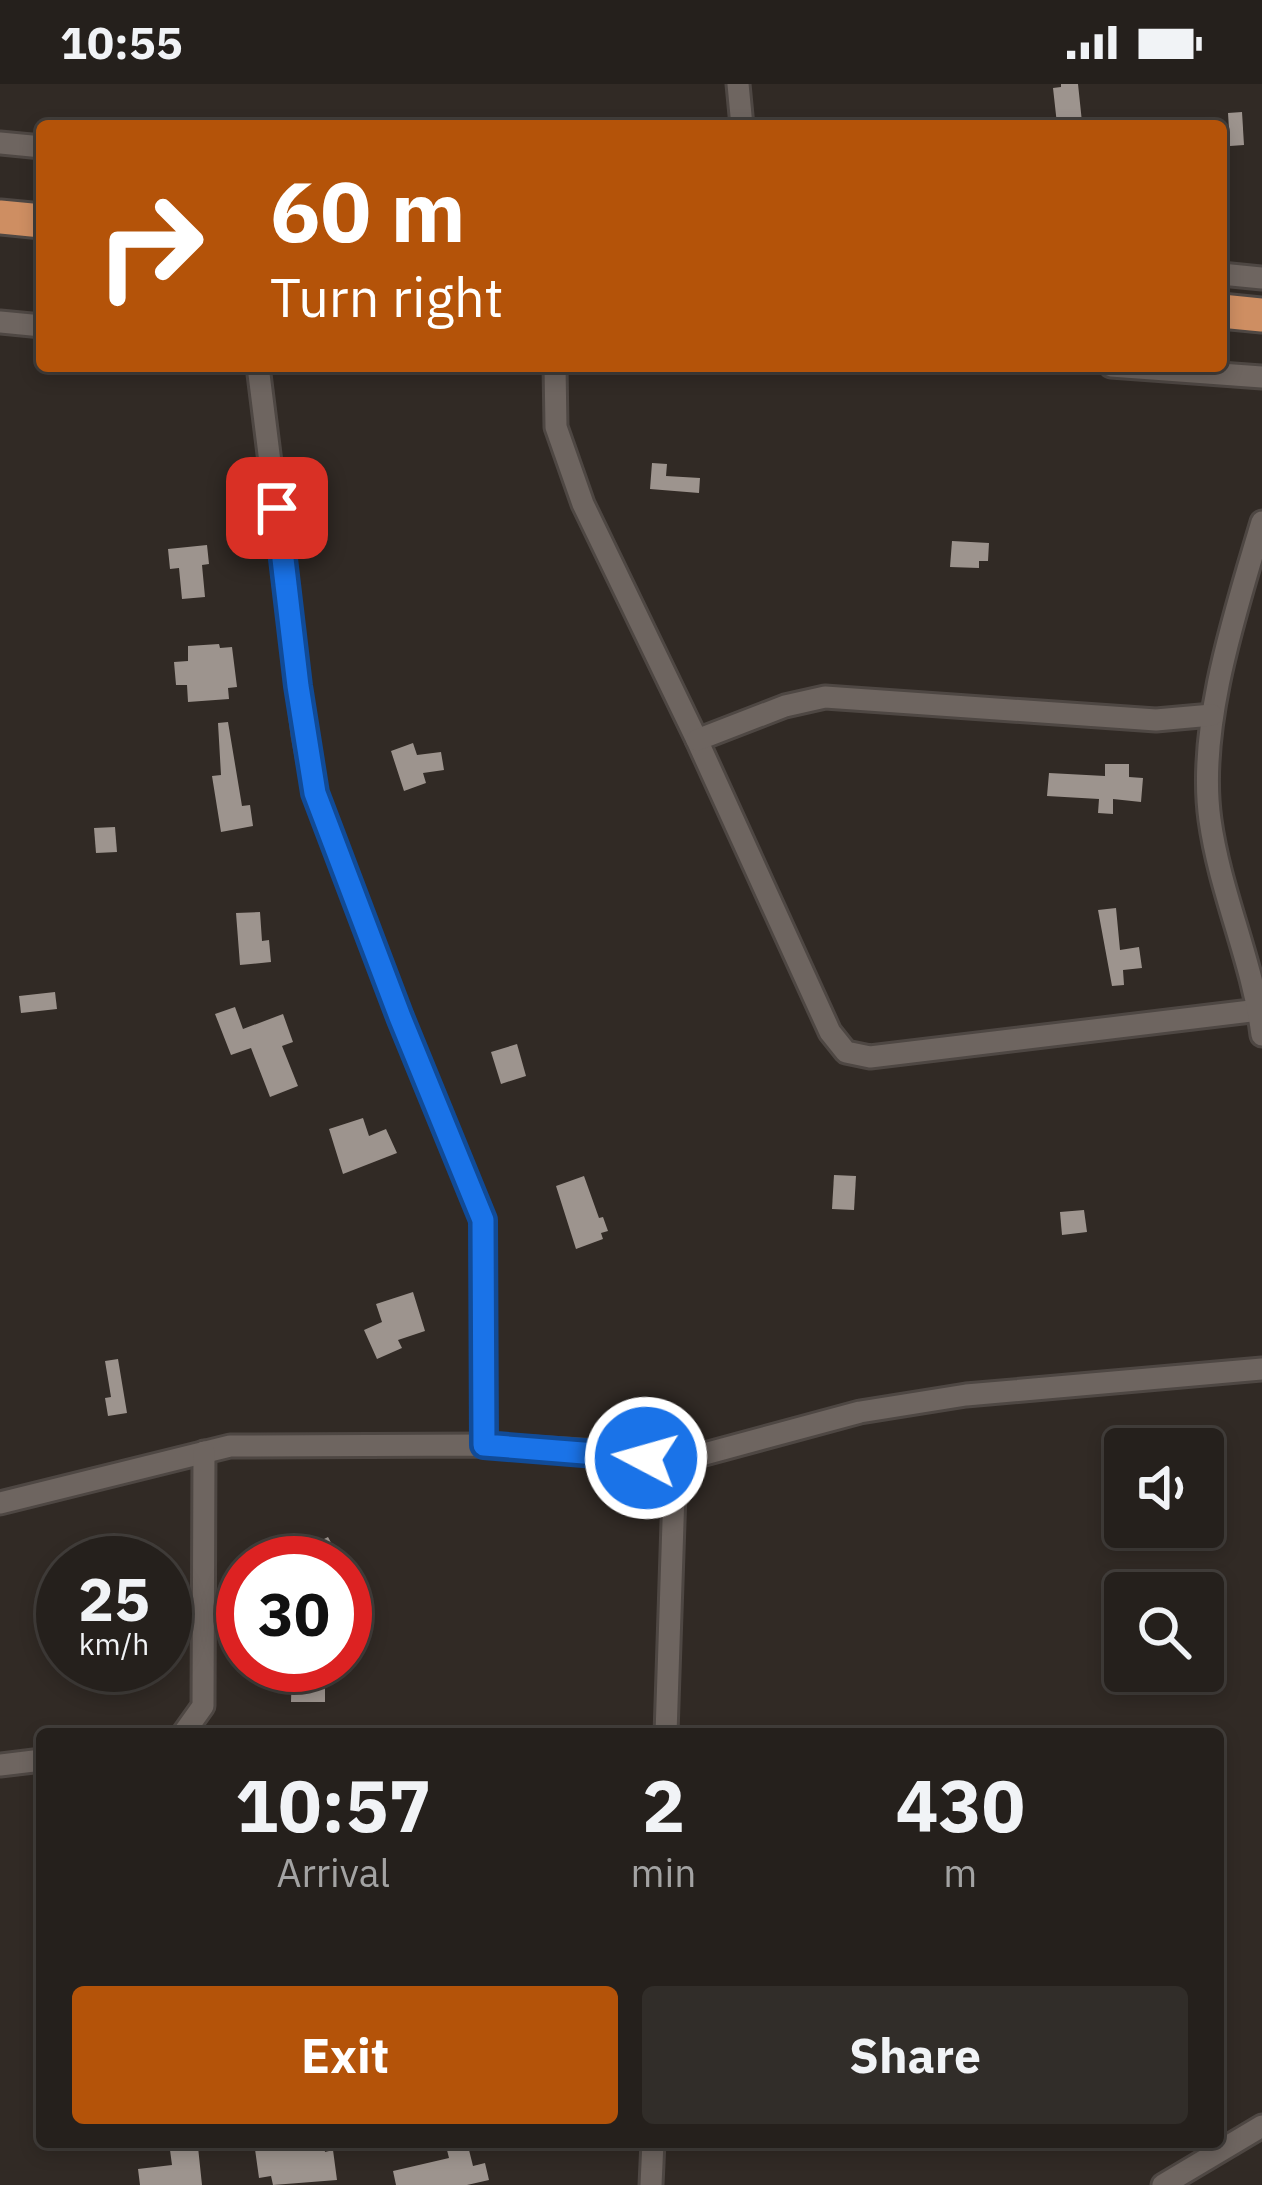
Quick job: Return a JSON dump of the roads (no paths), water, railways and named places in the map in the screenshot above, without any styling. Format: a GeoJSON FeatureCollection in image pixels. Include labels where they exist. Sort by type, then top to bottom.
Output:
{"type":"FeatureCollection","features":[{"type":"Feature","properties":{"kind":"highway"},"geometry":{"type":"LineString","coordinates":[[0,218],[36,221]]}},
{"type":"Feature","properties":{"kind":"highway"},"geometry":{"type":"LineString","coordinates":[[1227,311],[1262,314]]}},
{"type":"Feature","properties":{"kind":"street"},"geometry":{"type":"LineString","coordinates":[[738,84],[741,120]]}},
{"type":"Feature","properties":{"kind":"street"},"geometry":{"type":"LineString","coordinates":[[0,143],[36,146]]}},
{"type":"Feature","properties":{"kind":"street"},"geometry":{"type":"LineString","coordinates":[[1227,275],[1262,278]]}},
{"type":"Feature","properties":{"kind":"street"},"geometry":{"type":"LineString","coordinates":[[0,322],[36,325]]}},
{"type":"Feature","properties":{"kind":"street"},"geometry":{"type":"LineString","coordinates":[[259,372],[315,793],[483,1220],[484,1445]]}},
{"type":"Feature","properties":{"kind":"street"},"geometry":{"type":"LineString","coordinates":[[555,372],[556,427],[567,466],[830,1032],[846,1052],[870,1057],[1259,1010]]}},
{"type":"Feature","properties":{"kind":"street"},"geometry":{"type":"LineString","coordinates":[[1193,372],[1262,377]]}},
{"type":"Feature","properties":{"kind":"street"},"geometry":{"type":"LineString","coordinates":[[1262,522],[1235,610],[1212,715],[1209,814],[1221,880],[1262,1035]]}},
{"type":"Feature","properties":{"kind":"street"},"geometry":{"type":"LineString","coordinates":[[698,740],[785,706],[825,697],[1156,720],[1212,715]]}},
{"type":"Feature","properties":{"kind":"street"},"geometry":{"type":"LineString","coordinates":[[0,1503],[230,1446],[484,1445],[675,1462],[860,1412],[966,1395],[1262,1369]]}},
{"type":"Feature","properties":{"kind":"street"},"geometry":{"type":"LineString","coordinates":[[187,1728],[203,1706],[204,1452]]}},
{"type":"Feature","properties":{"kind":"street"},"geometry":{"type":"LineString","coordinates":[[666,1728],[675,1462]]}},
{"type":"Feature","properties":{"kind":"street"},"geometry":{"type":"LineString","coordinates":[[0,1765],[36,1761]]}},
{"type":"Feature","properties":{"kind":"street"},"geometry":{"type":"LineString","coordinates":[[1163,2185],[1262,2126]]}},
{"type":"Feature","properties":{"kind":"street"},"geometry":{"type":"LineString","coordinates":[[651,2185],[652,2148]]}}]}
